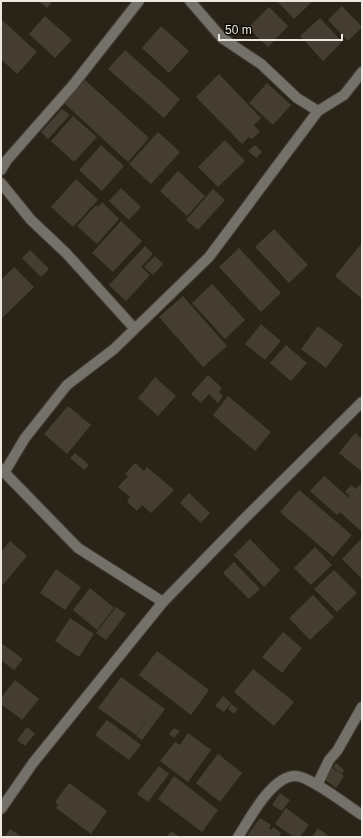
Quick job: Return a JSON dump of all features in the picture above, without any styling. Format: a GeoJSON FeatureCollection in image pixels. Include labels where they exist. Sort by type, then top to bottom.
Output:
{"type":"FeatureCollection","features":[{"type":"Feature","properties":{"kind":"street"},"geometry":{"type":"LineString","coordinates":[[1,170],[7,160],[73,85],[139,1]]}},
{"type":"Feature","properties":{"kind":"street"},"geometry":{"type":"LineString","coordinates":[[190,1],[222,38],[261,64],[296,98],[318,111]]}},
{"type":"Feature","properties":{"kind":"street"},"geometry":{"type":"LineString","coordinates":[[164,602],[78,548],[3,471],[25,438],[67,385],[114,349],[209,256],[318,111],[344,95],[362,72]]}},
{"type":"Feature","properties":{"kind":"street"},"geometry":{"type":"LineString","coordinates":[[1,183],[31,220],[66,253],[134,328]]}},
{"type":"Feature","properties":{"kind":"street"},"geometry":{"type":"LineString","coordinates":[[1,809],[34,763],[164,602],[244,519],[362,402]]}},
{"type":"Feature","properties":{"kind":"street"},"geometry":{"type":"LineString","coordinates":[[317,785],[329,760],[337,751],[362,706]]}},
{"type":"Feature","properties":{"kind":"street"},"geometry":{"type":"LineString","coordinates":[[238,837],[266,795],[283,780],[295,776],[308,780],[317,785],[362,815]]}},
{"type":"Feature","properties":{"kind":"building"},"geometry":{"type":"Polygon","coordinates":[[[39,1],[53,1],[47,8],[39,1]]]}},
{"type":"Feature","properties":{"kind":"building"},"geometry":{"type":"Polygon","coordinates":[[[277,1],[313,1],[294,19],[277,1]]]}},
{"type":"Feature","properties":{"kind":"building"},"geometry":{"type":"Polygon","coordinates":[[[342,6],[362,27],[348,41],[328,20],[342,6]]]}},
{"type":"Feature","properties":{"kind":"building"},"geometry":{"type":"Polygon","coordinates":[[[269,7],[288,26],[268,47],[248,28],[269,7]]]}},
{"type":"Feature","properties":{"kind":"building"},"geometry":{"type":"Polygon","coordinates":[[[45,16],[72,40],[55,58],[29,34],[45,16]]]}},
{"type":"Feature","properties":{"kind":"building"},"geometry":{"type":"Polygon","coordinates":[[[320,18],[342,42],[323,61],[300,36],[320,18]]]}},
{"type":"Feature","properties":{"kind":"building"},"geometry":{"type":"Polygon","coordinates":[[[1,19],[37,52],[17,74],[1,59],[1,19]]]}},
{"type":"Feature","properties":{"kind":"building"},"geometry":{"type":"Polygon","coordinates":[[[161,26],[189,51],[169,73],[142,48],[161,26]]]}},
{"type":"Feature","properties":{"kind":"building"},"geometry":{"type":"Polygon","coordinates":[[[125,50],[180,99],[164,118],[108,69],[125,50]]]}},
{"type":"Feature","properties":{"kind":"building"},"geometry":{"type":"Polygon","coordinates":[[[219,74],[261,118],[254,125],[260,132],[252,139],[249,137],[242,144],[196,97],[219,74]]]}},
{"type":"Feature","properties":{"kind":"building"},"geometry":{"type":"Polygon","coordinates":[[[85,80],[149,138],[128,162],[64,103],[85,80]]]}},
{"type":"Feature","properties":{"kind":"building"},"geometry":{"type":"Polygon","coordinates":[[[267,83],[291,105],[273,125],[249,103],[267,83]]]}},
{"type":"Feature","properties":{"kind":"building"},"geometry":{"type":"Polygon","coordinates":[[[62,109],[70,115],[48,139],[41,132],[62,109]]]}},
{"type":"Feature","properties":{"kind":"building"},"geometry":{"type":"Polygon","coordinates":[[[73,116],[97,137],[74,162],[51,141],[73,116]]]}},
{"type":"Feature","properties":{"kind":"building"},"geometry":{"type":"Polygon","coordinates":[[[158,132],[180,152],[151,184],[129,164],[158,132]]]}},
{"type":"Feature","properties":{"kind":"building"},"geometry":{"type":"Polygon","coordinates":[[[225,140],[245,161],[218,187],[198,167],[225,140]]]}},
{"type":"Feature","properties":{"kind":"building"},"geometry":{"type":"Polygon","coordinates":[[[101,145],[124,166],[102,191],[79,170],[101,145]]]}},
{"type":"Feature","properties":{"kind":"building"},"geometry":{"type":"Polygon","coordinates":[[[255,145],[262,152],[256,158],[248,151],[255,145]]]}},
{"type":"Feature","properties":{"kind":"building"},"geometry":{"type":"Polygon","coordinates":[[[178,171],[205,196],[187,216],[160,191],[178,171]]]}},
{"type":"Feature","properties":{"kind":"building"},"geometry":{"type":"Polygon","coordinates":[[[76,179],[98,200],[73,227],[51,207],[76,179]]]}},
{"type":"Feature","properties":{"kind":"building"},"geometry":{"type":"Polygon","coordinates":[[[121,188],[141,207],[129,220],[109,201],[121,188]]]}},
{"type":"Feature","properties":{"kind":"building"},"geometry":{"type":"Polygon","coordinates":[[[213,189],[225,200],[198,230],[186,220],[213,189]]]}},
{"type":"Feature","properties":{"kind":"building"},"geometry":{"type":"Polygon","coordinates":[[[102,202],[119,219],[97,244],[77,226],[96,205],[98,207],[102,202]]]}},
{"type":"Feature","properties":{"kind":"building"},"geometry":{"type":"Polygon","coordinates":[[[121,221],[142,241],[113,272],[92,253],[121,221]]]}},
{"type":"Feature","properties":{"kind":"building"},"geometry":{"type":"Polygon","coordinates":[[[274,229],[308,265],[289,283],[255,247],[274,229]]]}},
{"type":"Feature","properties":{"kind":"building"},"geometry":{"type":"Polygon","coordinates":[[[362,243],[362,299],[335,276],[362,243]]]}},
{"type":"Feature","properties":{"kind":"building"},"geometry":{"type":"Polygon","coordinates":[[[145,246],[153,254],[141,267],[150,275],[126,301],[109,285],[145,246]]]}},
{"type":"Feature","properties":{"kind":"building"},"geometry":{"type":"Polygon","coordinates":[[[239,248],[281,293],[261,312],[219,267],[239,248]]]}},
{"type":"Feature","properties":{"kind":"building"},"geometry":{"type":"Polygon","coordinates":[[[30,250],[49,269],[41,277],[22,258],[30,250]]]}},
{"type":"Feature","properties":{"kind":"building"},"geometry":{"type":"Polygon","coordinates":[[[155,256],[163,264],[153,275],[144,267],[155,256]]]}},
{"type":"Feature","properties":{"kind":"building"},"geometry":{"type":"Polygon","coordinates":[[[14,267],[34,287],[1,319],[1,280],[14,267]]]}},
{"type":"Feature","properties":{"kind":"building"},"geometry":{"type":"Polygon","coordinates":[[[212,284],[245,320],[225,339],[192,303],[212,284]]]}},
{"type":"Feature","properties":{"kind":"building"},"geometry":{"type":"Polygon","coordinates":[[[183,296],[227,346],[203,367],[159,317],[183,296]]]}},
{"type":"Feature","properties":{"kind":"building"},"geometry":{"type":"Polygon","coordinates":[[[261,324],[281,341],[265,360],[245,344],[261,324]]]}},
{"type":"Feature","properties":{"kind":"building"},"geometry":{"type":"Polygon","coordinates":[[[318,326],[343,345],[326,368],[301,349],[318,326]]]}},
{"type":"Feature","properties":{"kind":"building"},"geometry":{"type":"Polygon","coordinates":[[[286,345],[307,363],[291,381],[270,363],[286,345]]]}},
{"type":"Feature","properties":{"kind":"building"},"geometry":{"type":"Polygon","coordinates":[[[208,375],[222,388],[219,392],[223,396],[218,403],[209,394],[201,403],[191,394],[208,375]]]}},
{"type":"Feature","properties":{"kind":"building"},"geometry":{"type":"Polygon","coordinates":[[[155,377],[176,396],[158,416],[138,398],[155,377]]]}},
{"type":"Feature","properties":{"kind":"building"},"geometry":{"type":"Polygon","coordinates":[[[228,396],[271,432],[255,451],[213,415],[228,396]]]}},
{"type":"Feature","properties":{"kind":"building"},"geometry":{"type":"Polygon","coordinates":[[[68,406],[91,425],[67,454],[44,434],[68,406]]]}},
{"type":"Feature","properties":{"kind":"building"},"geometry":{"type":"Polygon","coordinates":[[[355,433],[362,439],[362,472],[339,453],[355,433]]]}},
{"type":"Feature","properties":{"kind":"building"},"geometry":{"type":"Polygon","coordinates":[[[75,453],[89,465],[84,470],[70,458],[75,453]]]}},
{"type":"Feature","properties":{"kind":"building"},"geometry":{"type":"Polygon","coordinates":[[[135,463],[144,471],[147,467],[174,490],[151,513],[142,505],[137,511],[127,502],[130,497],[118,487],[128,476],[125,474],[135,463]]]}},
{"type":"Feature","properties":{"kind":"building"},"geometry":{"type":"Polygon","coordinates":[[[324,476],[348,497],[350,496],[345,492],[351,485],[356,489],[362,483],[362,532],[340,512],[337,515],[310,491],[324,476]]]}},
{"type":"Feature","properties":{"kind":"building"},"geometry":{"type":"Polygon","coordinates":[[[299,490],[352,535],[333,557],[280,512],[299,490]]]}},
{"type":"Feature","properties":{"kind":"building"},"geometry":{"type":"Polygon","coordinates":[[[189,493],[210,513],[201,523],[180,503],[189,493]]]}},
{"type":"Feature","properties":{"kind":"building"},"geometry":{"type":"Polygon","coordinates":[[[362,538],[362,576],[361,578],[342,559],[362,538]]]}},
{"type":"Feature","properties":{"kind":"building"},"geometry":{"type":"Polygon","coordinates":[[[250,539],[280,570],[264,587],[234,555],[250,539]]]}},
{"type":"Feature","properties":{"kind":"building"},"geometry":{"type":"Polygon","coordinates":[[[10,541],[27,556],[1,587],[1,552],[10,541]]]}},
{"type":"Feature","properties":{"kind":"building"},"geometry":{"type":"Polygon","coordinates":[[[315,547],[332,565],[311,585],[294,568],[315,547]]]}},
{"type":"Feature","properties":{"kind":"building"},"geometry":{"type":"Polygon","coordinates":[[[234,562],[260,589],[249,599],[223,573],[234,562]]]}},
{"type":"Feature","properties":{"kind":"building"},"geometry":{"type":"Polygon","coordinates":[[[56,569],[81,587],[65,610],[40,593],[56,569]]]}},
{"type":"Feature","properties":{"kind":"building"},"geometry":{"type":"Polygon","coordinates":[[[334,570],[357,593],[337,612],[314,589],[334,570]]]}},
{"type":"Feature","properties":{"kind":"building"},"geometry":{"type":"Polygon","coordinates":[[[90,588],[114,608],[97,630],[73,610],[90,588]]]}},
{"type":"Feature","properties":{"kind":"building"},"geometry":{"type":"Polygon","coordinates":[[[313,595],[334,617],[310,640],[289,618],[313,595]]]}},
{"type":"Feature","properties":{"kind":"building"},"geometry":{"type":"Polygon","coordinates":[[[116,607],[126,614],[106,640],[96,633],[116,607]]]}},
{"type":"Feature","properties":{"kind":"building"},"geometry":{"type":"Polygon","coordinates":[[[70,618],[94,634],[79,657],[55,641],[70,618]]]}},
{"type":"Feature","properties":{"kind":"building"},"geometry":{"type":"Polygon","coordinates":[[[283,632],[302,648],[282,673],[262,657],[283,632]]]}},
{"type":"Feature","properties":{"kind":"building"},"geometry":{"type":"Polygon","coordinates":[[[1,643],[23,659],[14,670],[1,660],[1,643]]]}},
{"type":"Feature","properties":{"kind":"building"},"geometry":{"type":"Polygon","coordinates":[[[157,651],[209,690],[191,715],[139,675],[157,651]]]}},
{"type":"Feature","properties":{"kind":"building"},"geometry":{"type":"Polygon","coordinates":[[[253,669],[294,702],[274,726],[234,692],[253,669]]]}},
{"type":"Feature","properties":{"kind":"building"},"geometry":{"type":"Polygon","coordinates":[[[121,677],[165,709],[142,740],[136,736],[152,713],[136,735],[98,708],[121,677]]]}},
{"type":"Feature","properties":{"kind":"building"},"geometry":{"type":"Polygon","coordinates":[[[15,680],[39,699],[22,720],[1,704],[1,698],[15,680]]]}},
{"type":"Feature","properties":{"kind":"building"},"geometry":{"type":"Polygon","coordinates":[[[223,696],[231,703],[224,712],[215,706],[223,696]]]}},
{"type":"Feature","properties":{"kind":"building"},"geometry":{"type":"Polygon","coordinates":[[[231,704],[238,709],[234,714],[228,709],[231,704]]]}},
{"type":"Feature","properties":{"kind":"building"},"geometry":{"type":"Polygon","coordinates":[[[107,720],[141,745],[129,760],[95,735],[107,720]]]}},
{"type":"Feature","properties":{"kind":"building"},"geometry":{"type":"Polygon","coordinates":[[[27,727],[35,734],[25,746],[17,740],[27,727]]]}},
{"type":"Feature","properties":{"kind":"building"},"geometry":{"type":"Polygon","coordinates":[[[174,728],[180,731],[174,738],[169,734],[174,728]]]}},
{"type":"Feature","properties":{"kind":"building"},"geometry":{"type":"Polygon","coordinates":[[[188,733],[211,750],[188,782],[160,761],[175,742],[180,745],[188,733]]]}},
{"type":"Feature","properties":{"kind":"building"},"geometry":{"type":"Polygon","coordinates":[[[218,754],[242,773],[220,802],[196,783],[218,754]]]}},
{"type":"Feature","properties":{"kind":"building"},"geometry":{"type":"Polygon","coordinates":[[[336,763],[344,770],[342,774],[333,767],[336,763]]]}},
{"type":"Feature","properties":{"kind":"building"},"geometry":{"type":"Polygon","coordinates":[[[159,766],[169,774],[148,802],[137,794],[159,766]]]}},
{"type":"Feature","properties":{"kind":"building"},"geometry":{"type":"Polygon","coordinates":[[[331,767],[344,776],[336,788],[323,778],[331,767]]]}},
{"type":"Feature","properties":{"kind":"building"},"geometry":{"type":"Polygon","coordinates":[[[174,776],[218,810],[202,832],[158,799],[174,776]]]}},
{"type":"Feature","properties":{"kind":"building"},"geometry":{"type":"Polygon","coordinates":[[[69,783],[107,811],[91,834],[56,808],[58,805],[55,802],[69,783]]]}},
{"type":"Feature","properties":{"kind":"building"},"geometry":{"type":"Polygon","coordinates":[[[280,793],[290,800],[282,811],[272,805],[280,793]]]}},
{"type":"Feature","properties":{"kind":"building"},"geometry":{"type":"Polygon","coordinates":[[[286,808],[309,825],[300,837],[294,837],[275,824],[286,808]]]}},
{"type":"Feature","properties":{"kind":"building"},"geometry":{"type":"Polygon","coordinates":[[[260,818],[271,825],[269,828],[271,830],[273,827],[281,833],[278,837],[246,837],[260,818]]]}},
{"type":"Feature","properties":{"kind":"building"},"geometry":{"type":"Polygon","coordinates":[[[318,828],[330,837],[312,837],[318,828]]]}},
{"type":"Feature","properties":{"kind":"building"},"geometry":{"type":"Polygon","coordinates":[[[10,829],[22,837],[5,837],[10,829]]]}},
{"type":"Feature","properties":{"kind":"building"},"geometry":{"type":"Polygon","coordinates":[[[171,831],[180,837],[167,837],[171,831]]]}}]}
